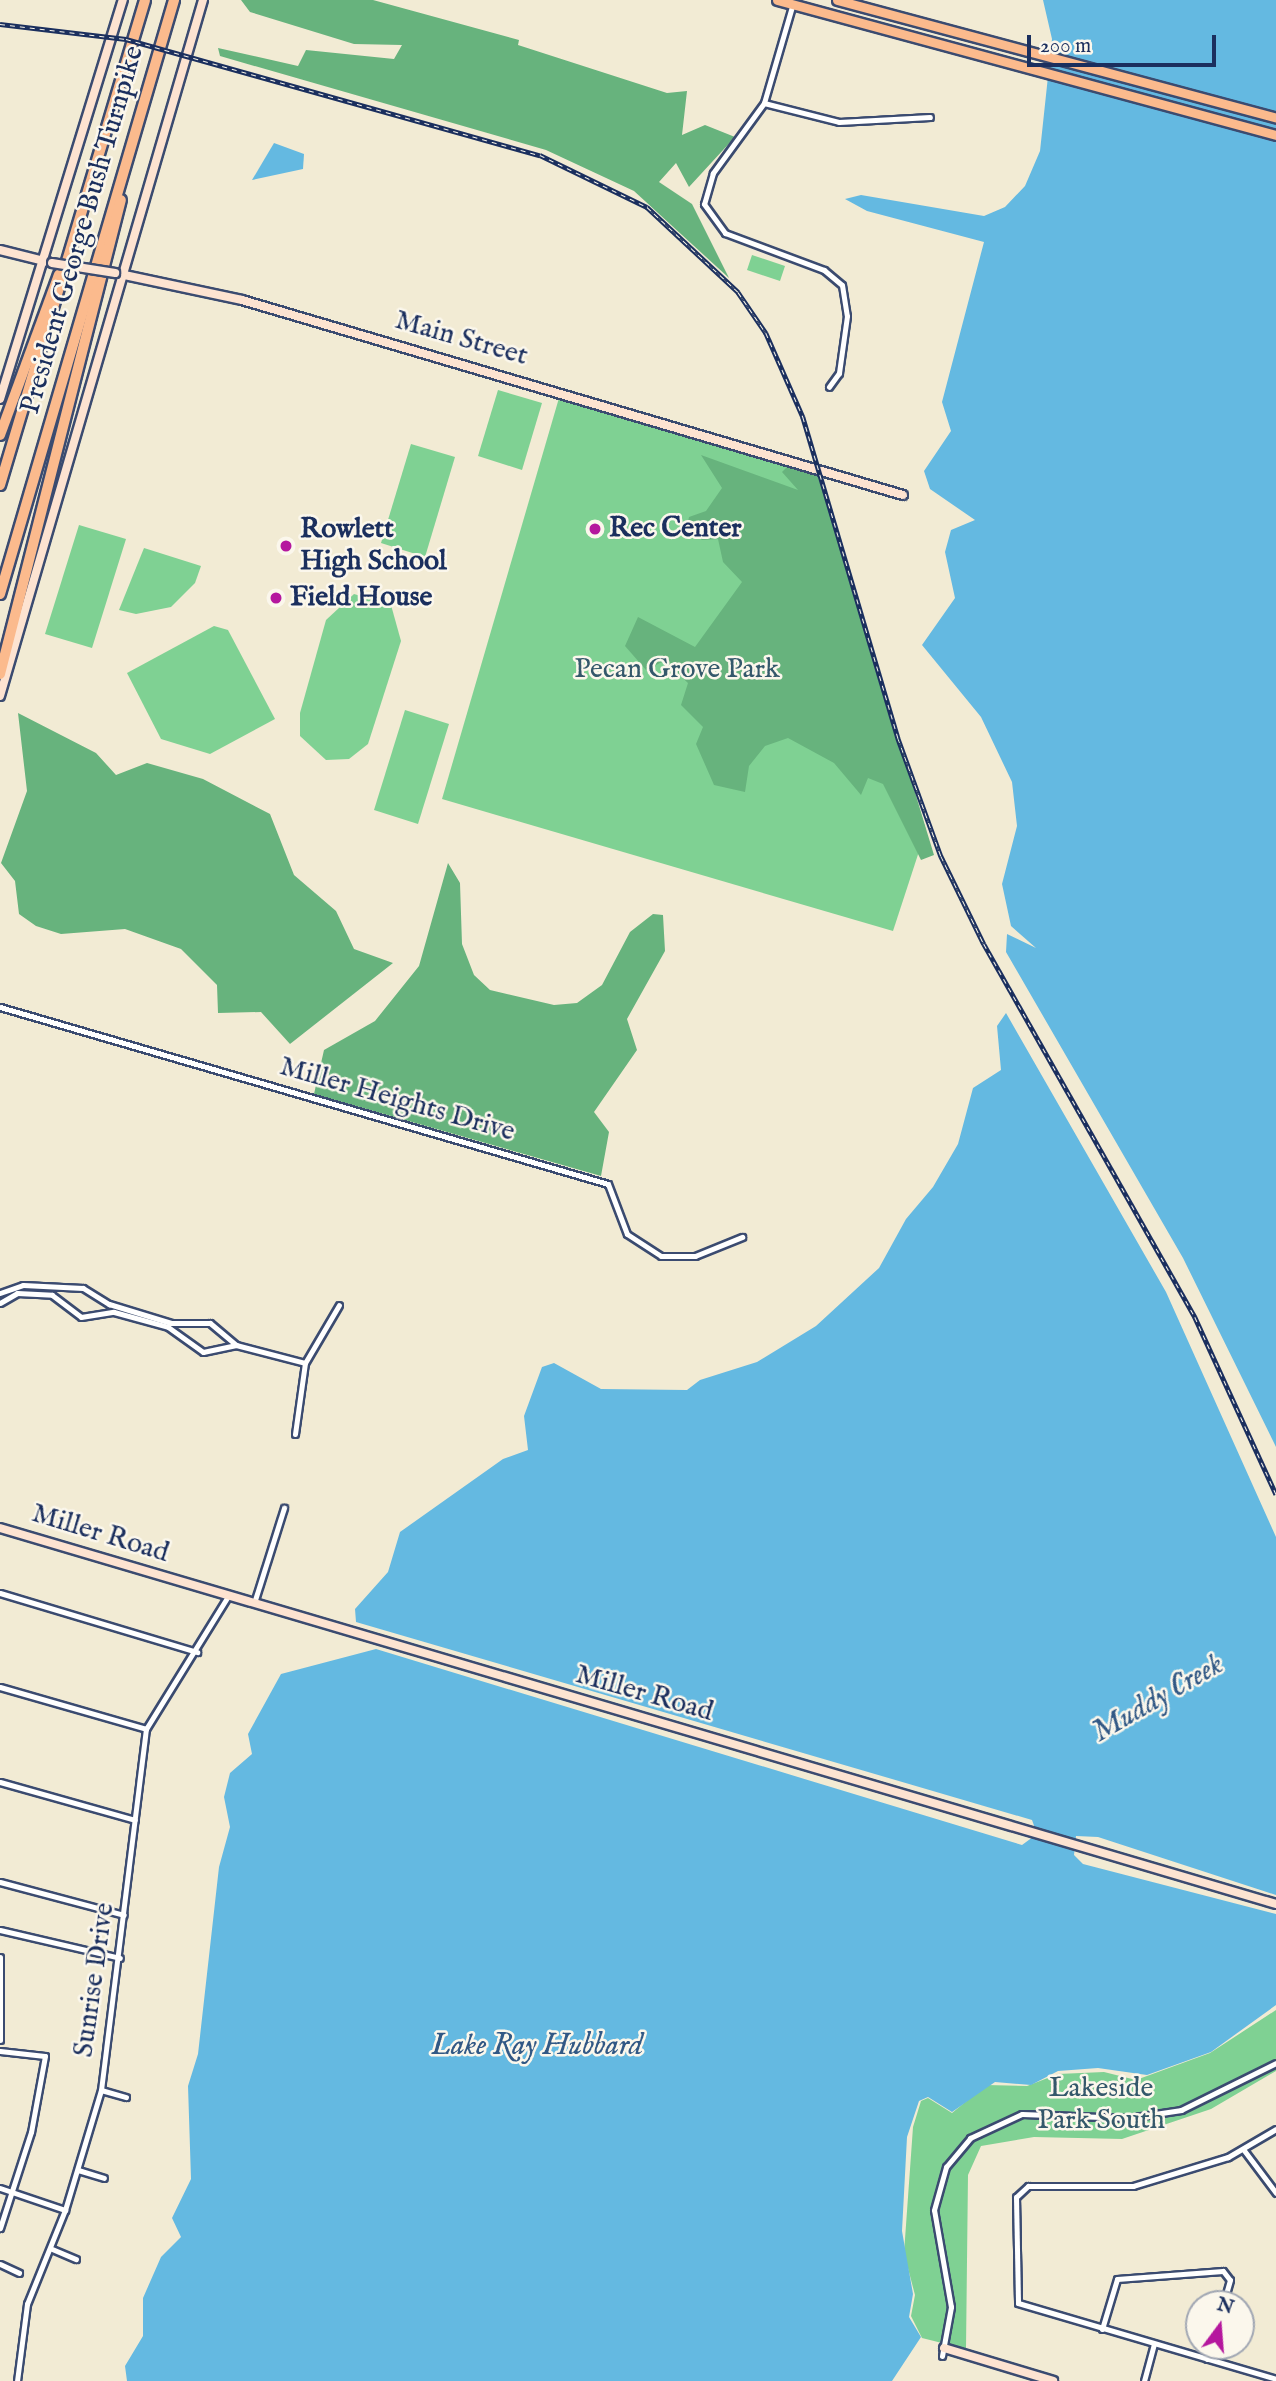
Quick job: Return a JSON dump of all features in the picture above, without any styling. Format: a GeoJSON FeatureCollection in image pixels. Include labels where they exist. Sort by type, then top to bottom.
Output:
{"type":"FeatureCollection","features":[{"type":"Feature","properties":{"kind":"highway","name":"President George Bush Turnpike"},"geometry":{"type":"LineString","coordinates":[[0,485],[145,0]]}},
{"type":"Feature","properties":{"kind":"highway","name":"President George Bush Turnpike"},"geometry":{"type":"LineString","coordinates":[[0,594],[121,193],[174,0]]}},
{"type":"Feature","properties":{"kind":"highway"},"geometry":{"type":"LineString","coordinates":[[0,674],[122,217],[121,193]]}},
{"type":"Feature","properties":{"kind":"highway"},"geometry":{"type":"LineString","coordinates":[[0,435],[54,283],[65,268]]}},
{"type":"Feature","properties":{"kind":"main road"},"geometry":{"type":"LineString","coordinates":[[0,400],[48,262],[122,0]]}},
{"type":"Feature","properties":{"kind":"main road"},"geometry":{"type":"LineString","coordinates":[[0,696],[125,275],[203,0]]}},
{"type":"Feature","properties":{"kind":"main road"},"geometry":{"type":"LineString","coordinates":[[777,0],[793,2],[894,33],[1276,135]]}},
{"type":"Feature","properties":{"kind":"main road"},"geometry":{"type":"LineString","coordinates":[[837,0],[1276,118]]}},
{"type":"Feature","properties":{"kind":"main road"},"geometry":{"type":"LineString","coordinates":[[894,33],[933,38],[943,30]]}},
{"type":"Feature","properties":{"kind":"main road","name":"Main Street"},"geometry":{"type":"LineString","coordinates":[[0,250],[242,300],[903,495]]}},
{"type":"Feature","properties":{"kind":"main road","name":"Miller Road"},"geometry":{"type":"LineString","coordinates":[[0,1528],[1276,1903]]}},
{"type":"Feature","properties":{"kind":"main road"},"geometry":{"type":"LineString","coordinates":[[943,2352],[1053,2381]]}},
{"type":"Feature","properties":{"kind":"street"},"geometry":{"type":"LineString","coordinates":[[793,2],[764,103],[713,173],[704,194],[706,214],[724,233],[824,270],[842,285],[847,316],[839,373],[829,387]]}},
{"type":"Feature","properties":{"kind":"street"},"geometry":{"type":"LineString","coordinates":[[764,103],[839,122],[930,117]]}},
{"type":"Feature","properties":{"kind":"street","name":"Miller Heights Drive"},"geometry":{"type":"LineString","coordinates":[[0,1007],[608,1184],[627,1234],[661,1256],[695,1256],[742,1237]]}},
{"type":"Feature","properties":{"kind":"street"},"geometry":{"type":"LineString","coordinates":[[0,1303],[9,1293],[83,1288],[138,1315],[168,1326],[202,1352],[236,1345]]}},
{"type":"Feature","properties":{"kind":"street"},"geometry":{"type":"LineString","coordinates":[[0,1293],[52,1294],[81,1317],[114,1312],[171,1323],[210,1323],[236,1345],[305,1363]]}},
{"type":"Feature","properties":{"kind":"street"},"geometry":{"type":"LineString","coordinates":[[295,1434],[305,1363],[338,1305]]}},
{"type":"Feature","properties":{"kind":"street"},"geometry":{"type":"LineString","coordinates":[[254,1604],[284,1508]]}},
{"type":"Feature","properties":{"kind":"street"},"geometry":{"type":"LineString","coordinates":[[0,1593],[197,1652]]}},
{"type":"Feature","properties":{"kind":"street","name":"Sunrise Drive"},"geometry":{"type":"LineString","coordinates":[[17,2381],[27,2304],[52,2249],[101,2090],[120,1958],[146,1730],[197,1652],[228,1596]]}},
{"type":"Feature","properties":{"kind":"street"},"geometry":{"type":"LineString","coordinates":[[0,1687],[146,1730]]}},
{"type":"Feature","properties":{"kind":"street"},"geometry":{"type":"LineString","coordinates":[[0,1782],[135,1820]]}},
{"type":"Feature","properties":{"kind":"street"},"geometry":{"type":"LineString","coordinates":[[0,1882],[124,1915]]}},
{"type":"Feature","properties":{"kind":"street"},"geometry":{"type":"LineString","coordinates":[[0,1930],[120,1958]]}},
{"type":"Feature","properties":{"kind":"street"},"geometry":{"type":"LineString","coordinates":[[0,1957],[0,2040]]}},
{"type":"Feature","properties":{"kind":"street"},"geometry":{"type":"LineString","coordinates":[[0,2051],[45,2056],[12,2192],[0,2228]]}},
{"type":"Feature","properties":{"kind":"street"},"geometry":{"type":"LineString","coordinates":[[943,2352],[951,2300],[934,2210],[946,2168],[970,2138],[1022,2114],[1128,2118],[1181,2110],[1276,2063]]}},
{"type":"Feature","properties":{"kind":"street"},"geometry":{"type":"LineString","coordinates":[[101,2090],[126,2097]]}},
{"type":"Feature","properties":{"kind":"street"},"geometry":{"type":"LineString","coordinates":[[1185,2353],[1018,2303],[1016,2191],[1133,2186],[1242,2149],[1276,2129]]}},
{"type":"Feature","properties":{"kind":"street"},"geometry":{"type":"LineString","coordinates":[[1242,2149],[1276,2193]]}},
{"type":"Feature","properties":{"kind":"street"},"geometry":{"type":"LineString","coordinates":[[78,2170],[104,2178]]}},
{"type":"Feature","properties":{"kind":"street"},"geometry":{"type":"LineString","coordinates":[[0,2188],[65,2210]]}},
{"type":"Feature","properties":{"kind":"street"},"geometry":{"type":"LineString","coordinates":[[52,2249],[76,2259]]}},
{"type":"Feature","properties":{"kind":"street"},"geometry":{"type":"LineString","coordinates":[[0,2264],[19,2273]]}},
{"type":"Feature","properties":{"kind":"street"},"geometry":{"type":"LineString","coordinates":[[1102,2329],[1117,2279],[1223,2271],[1230,2280],[1227,2290]]}},
{"type":"Feature","properties":{"kind":"street"},"geometry":{"type":"LineString","coordinates":[[1144,2381],[1154,2344]]}},
{"type":"Feature","properties":{"kind":"street"},"geometry":{"type":"LineString","coordinates":[[1210,2360],[1276,2379]]}},
{"type":"Feature","properties":{"kind":"green space"},"geometry":{"type":"Polygon","coordinates":[[[241,0],[373,0],[519,40],[518,45],[667,93],[687,91],[682,135],[705,125],[735,137],[689,187],[676,163],[659,182],[692,204],[729,278],[634,191],[546,150],[220,56],[218,48],[298,66],[306,50],[394,59],[402,45],[354,44],[250,12],[241,0]]]}},
{"type":"Feature","properties":{"kind":"green space"},"geometry":{"type":"Polygon","coordinates":[[[752,255],[785,266],[780,281],[747,270],[752,255]]]}},
{"type":"Feature","properties":{"kind":"green space"},"geometry":{"type":"Polygon","coordinates":[[[498,390],[542,403],[522,470],[478,456],[498,390]]]}},
{"type":"Feature","properties":{"kind":"green space","name":"Pecan Grove Park"},"geometry":{"type":"Polygon","coordinates":[[[559,398],[817,471],[926,830],[893,931],[442,799],[559,398]]]}},
{"type":"Feature","properties":{"kind":"green space"},"geometry":{"type":"Polygon","coordinates":[[[411,444],[455,457],[425,557],[381,543],[411,444]]]}},
{"type":"Feature","properties":{"kind":"green space"},"geometry":{"type":"Polygon","coordinates":[[[701,455],[798,490],[782,472],[790,464],[817,471],[934,855],[921,860],[883,784],[868,778],[861,795],[834,763],[788,738],[765,746],[749,766],[745,792],[714,785],[696,744],[703,727],[681,705],[688,683],[664,661],[646,670],[625,646],[638,617],[695,647],[742,582],[723,562],[718,539],[702,540],[687,527],[689,517],[706,511],[722,488],[701,455]]]}},
{"type":"Feature","properties":{"kind":"green space"},"geometry":{"type":"Polygon","coordinates":[[[79,525],[126,539],[92,648],[45,634],[79,525]]]}},
{"type":"Feature","properties":{"kind":"green space"},"geometry":{"type":"Polygon","coordinates":[[[144,548],[201,566],[195,583],[171,607],[136,614],[119,610],[144,548]]]}},
{"type":"Feature","properties":{"kind":"green space"},"geometry":{"type":"Polygon","coordinates":[[[354,594],[391,605],[401,641],[368,744],[349,759],[326,760],[300,736],[300,713],[326,620],[354,594]]]}},
{"type":"Feature","properties":{"kind":"green space"},"geometry":{"type":"Polygon","coordinates":[[[214,626],[228,630],[275,719],[210,754],[161,739],[127,673],[214,626]]]}},
{"type":"Feature","properties":{"kind":"green space"},"geometry":{"type":"Polygon","coordinates":[[[405,710],[449,724],[418,824],[374,810],[405,710]]]}},
{"type":"Feature","properties":{"kind":"green space"},"geometry":{"type":"Polygon","coordinates":[[[18,713],[96,753],[116,775],[147,763],[203,779],[270,814],[294,875],[336,911],[354,949],[393,963],[290,1044],[261,1012],[218,1013],[217,985],[181,949],[125,929],[61,934],[36,926],[19,914],[15,881],[1,863],[27,791],[18,713]]]}},
{"type":"Feature","properties":{"kind":"green space"},"geometry":{"type":"Polygon","coordinates":[[[448,863],[460,883],[462,944],[474,975],[490,990],[554,1005],[577,1003],[602,985],[630,932],[653,914],[663,915],[665,951],[627,1019],[637,1050],[594,1112],[609,1132],[601,1176],[314,1094],[324,1050],[375,1021],[419,966],[448,863]]]}},
{"type":"Feature","properties":{"kind":"green space","name":"Lakeside Park South"},"geometry":{"type":"Polygon","coordinates":[[[1276,2010],[1276,2071],[1211,2109],[1122,2139],[1034,2137],[981,2146],[968,2175],[966,2349],[922,2338],[911,2316],[915,2295],[904,2253],[913,2127],[921,2101],[928,2098],[952,2113],[986,2085],[1027,2086],[1058,2074],[1104,2072],[1136,2080],[1210,2053],[1276,2010]]]}},
{"type":"Feature","properties":{"kind":"water"},"geometry":{"type":"Polygon","coordinates":[[[1043,0],[1276,0],[1276,1447],[1183,1258],[1006,952],[1007,934],[1036,948],[1011,926],[1002,884],[1017,826],[1012,782],[981,717],[922,645],[955,598],[945,552],[951,530],[975,520],[930,489],[924,471],[951,431],[942,402],[984,242],[867,211],[845,199],[861,195],[984,216],[1005,207],[1025,186],[1040,151],[1052,39],[1043,0]]]}},
{"type":"Feature","properties":{"kind":"water"},"geometry":{"type":"Polygon","coordinates":[[[274,143],[304,154],[303,169],[252,180],[274,143]]]}},
{"type":"Feature","properties":{"kind":"water","name":"Lake Ray Hubbard"},"geometry":{"type":"Polygon","coordinates":[[[1006,1013],[1166,1292],[1276,1537],[1276,1895],[1098,1837],[1076,1836],[1074,1855],[1083,1864],[1276,1914],[1276,2005],[1211,2052],[1147,2075],[1098,2068],[1058,2071],[1031,2085],[995,2082],[952,2112],[928,2097],[919,2101],[907,2137],[902,2231],[913,2294],[909,2317],[921,2337],[892,2381],[127,2381],[125,2366],[143,2336],[143,2298],[161,2257],[181,2237],[172,2218],[191,2179],[188,2086],[198,2054],[219,1867],[230,1827],[224,1797],[230,1773],[252,1754],[248,1734],[281,1674],[376,1649],[1022,1845],[1037,1834],[1032,1820],[356,1622],[355,1609],[388,1572],[400,1532],[503,1459],[528,1450],[524,1416],[542,1367],[554,1363],[601,1389],[687,1390],[700,1380],[757,1362],[816,1326],[879,1268],[906,1219],[933,1187],[958,1144],[973,1088],[1001,1070],[997,1026],[1006,1013]]]}},
{"type":"Feature","properties":{"kind":"railway"},"geometry":{"type":"LineString","coordinates":[[0,24],[126,39],[540,155],[647,207],[738,292],[766,333],[803,417],[898,738],[941,856],[984,944],[1195,1317],[1276,1494]]}},
{"type":"Feature","properties":{"kind":"place","name":"Rec Center"},"geometry":{"type":"Point","coordinates":[595,529]}},
{"type":"Feature","properties":{"kind":"place","name":"Rowlett High School"},"geometry":{"type":"Point","coordinates":[286,546]}},
{"type":"Feature","properties":{"kind":"place","name":"Field House"},"geometry":{"type":"Point","coordinates":[276,598]}},
{"type":"Feature","properties":{"kind":"water label","name":"Muddy Creek"},"geometry":{"type":"Point","coordinates":[1158,1699]}}]}
